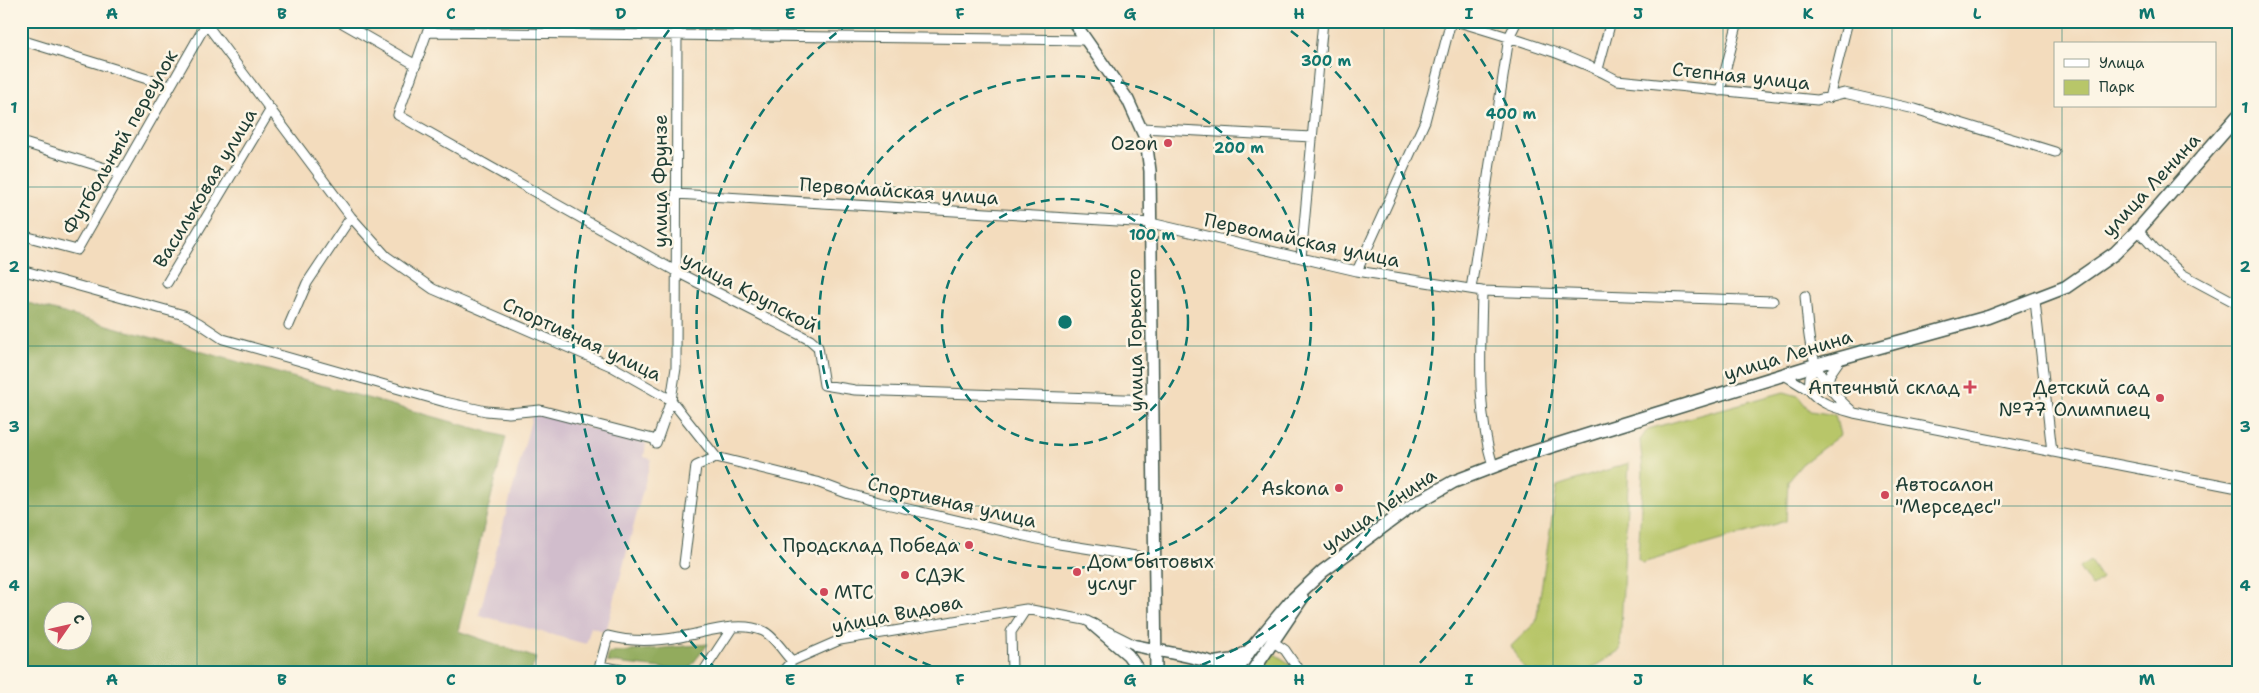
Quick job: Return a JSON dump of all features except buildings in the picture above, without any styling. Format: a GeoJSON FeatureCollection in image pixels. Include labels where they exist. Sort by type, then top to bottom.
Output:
{"type":"FeatureCollection","features":[{"type":"Feature","properties":{"kind":"highway","name":"улица Ленина"},"geometry":{"type":"LineString","coordinates":[[1313,581],[1349,550],[1411,506],[1453,482],[1493,466],[1591,433],[1815,365],[1988,318],[2066,288],[2115,253],[2138,230],[2238,116]]}},
{"type":"Feature","properties":{"kind":"highway"},"geometry":{"type":"LineString","coordinates":[[1252,672],[1313,581]]}},
{"type":"Feature","properties":{"kind":"highway"},"geometry":{"type":"LineString","coordinates":[[1235,672],[1250,650],[1290,602],[1313,581]]}},
{"type":"Feature","properties":{"kind":"main road","name":"улица Горького"},"geometry":{"type":"LineString","coordinates":[[1073,21],[1128,100],[1146,140],[1150,172],[1151,223],[1155,654]]}},
{"type":"Feature","properties":{"kind":"main road"},"geometry":{"type":"LineString","coordinates":[[1093,625],[1128,656],[1140,672]]}},
{"type":"Feature","properties":{"kind":"main road","name":"улица Видова"},"geometry":{"type":"LineString","coordinates":[[1137,646],[1155,654]]}},
{"type":"Feature","properties":{"kind":"main road"},"geometry":{"type":"LineString","coordinates":[[1213,662],[1232,660],[1250,650]]}},
{"type":"Feature","properties":{"kind":"main road"},"geometry":{"type":"LineString","coordinates":[[1155,654],[1213,662],[1227,666],[1235,672]]}},
{"type":"Feature","properties":{"kind":"main road"},"geometry":{"type":"LineString","coordinates":[[1155,654],[1156,672]]}},
{"type":"Feature","properties":{"kind":"main road"},"geometry":{"type":"LineString","coordinates":[[1155,654],[1224,672]]}},
{"type":"Feature","properties":{"kind":"street"},"geometry":{"type":"LineString","coordinates":[[339,21],[416,65],[431,21]]}},
{"type":"Feature","properties":{"kind":"street","name":"улица Фрунзе"},"geometry":{"type":"LineString","coordinates":[[21,270],[184,316],[199,322],[223,339],[445,402],[486,411],[540,410],[656,441],[672,400],[676,368],[677,21]]}},
{"type":"Feature","properties":{"kind":"street"},"geometry":{"type":"LineString","coordinates":[[1301,258],[1322,21]]}},
{"type":"Feature","properties":{"kind":"street"},"geometry":{"type":"LineString","coordinates":[[1357,271],[1425,120],[1451,21]]}},
{"type":"Feature","properties":{"kind":"street","name":"Степная улица"},"geometry":{"type":"LineString","coordinates":[[1456,21],[1509,37],[1598,70],[1617,80],[1817,100],[1844,93],[1915,109],[2055,152]]}},
{"type":"Feature","properties":{"kind":"street"},"geometry":{"type":"LineString","coordinates":[[1471,289],[1509,37],[1517,21]]}},
{"type":"Feature","properties":{"kind":"street"},"geometry":{"type":"LineString","coordinates":[[1598,70],[1611,21]]}},
{"type":"Feature","properties":{"kind":"street"},"geometry":{"type":"LineString","coordinates":[[1720,91],[1738,21]]}},
{"type":"Feature","properties":{"kind":"street"},"geometry":{"type":"LineString","coordinates":[[1829,98],[1848,21]]}},
{"type":"Feature","properties":{"kind":"street","name":"Футбольный переулок"},"geometry":{"type":"LineString","coordinates":[[21,235],[77,250],[205,22]]}},
{"type":"Feature","properties":{"kind":"street","name":"Спортивная улица"},"geometry":{"type":"LineString","coordinates":[[205,22],[351,217],[386,256],[433,289],[610,366],[672,400],[716,457],[817,482],[878,502],[1059,544],[1155,559]]}},
{"type":"Feature","properties":{"kind":"street"},"geometry":{"type":"LineString","coordinates":[[427,32],[1086,40]]}},
{"type":"Feature","properties":{"kind":"street"},"geometry":{"type":"LineString","coordinates":[[21,40],[170,86]]}},
{"type":"Feature","properties":{"kind":"street","name":"улица Крупской"},"geometry":{"type":"LineString","coordinates":[[416,65],[398,115],[677,272],[810,340],[818,347],[824,384],[855,390],[1154,400]]}},
{"type":"Feature","properties":{"kind":"street","name":"Васильковая улица"},"geometry":{"type":"LineString","coordinates":[[167,283],[270,109]]}},
{"type":"Feature","properties":{"kind":"street"},"geometry":{"type":"LineString","coordinates":[[1142,128],[1312,136]]}},
{"type":"Feature","properties":{"kind":"street"},"geometry":{"type":"LineString","coordinates":[[21,142],[121,173]]}},
{"type":"Feature","properties":{"kind":"street","name":"Первомайская улица"},"geometry":{"type":"LineString","coordinates":[[676,194],[1151,223],[1357,271],[1482,291],[1773,301]]}},
{"type":"Feature","properties":{"kind":"street"},"geometry":{"type":"LineString","coordinates":[[289,325],[307,283],[351,217]]}},
{"type":"Feature","properties":{"kind":"street"},"geometry":{"type":"LineString","coordinates":[[2138,230],[2182,274],[2238,304]]}},
{"type":"Feature","properties":{"kind":"street"},"geometry":{"type":"LineString","coordinates":[[1482,291],[1482,410],[1487,446],[1493,466]]}},
{"type":"Feature","properties":{"kind":"street"},"geometry":{"type":"LineString","coordinates":[[1805,296],[1810,343],[1815,365],[1827,386],[1854,413]]}},
{"type":"Feature","properties":{"kind":"street"},"geometry":{"type":"LineString","coordinates":[[2035,301],[2052,452]]}},
{"type":"Feature","properties":{"kind":"street"},"geometry":{"type":"LineString","coordinates":[[1827,386],[1830,374],[1841,358]]}},
{"type":"Feature","properties":{"kind":"street"},"geometry":{"type":"LineString","coordinates":[[1809,390],[1810,377],[1815,365]]}},
{"type":"Feature","properties":{"kind":"street"},"geometry":{"type":"LineString","coordinates":[[1784,375],[1809,390],[1817,400],[1824,404],[1854,413],[2238,488]]}},
{"type":"Feature","properties":{"kind":"street"},"geometry":{"type":"LineString","coordinates":[[684,564],[696,466],[716,457]]}},
{"type":"Feature","properties":{"kind":"street"},"geometry":{"type":"LineString","coordinates":[[1012,672],[1011,632],[1026,610]]}},
{"type":"Feature","properties":{"kind":"street","name":"улица Видова"},"geometry":{"type":"LineString","coordinates":[[782,672],[792,661],[840,640],[1026,610],[1069,616],[1137,646]]}},
{"type":"Feature","properties":{"kind":"street"},"geometry":{"type":"LineString","coordinates":[[703,672],[732,628]]}},
{"type":"Feature","properties":{"kind":"street"},"geometry":{"type":"LineString","coordinates":[[632,672],[599,669],[608,636],[624,640],[678,638],[732,628],[753,628],[765,632],[792,661]]}},
{"type":"Feature","properties":{"kind":"street"},"geometry":{"type":"LineString","coordinates":[[1272,641],[1285,650],[1300,672]]}},
{"type":"Feature","properties":{"kind":"shaded area"},"geometry":{"type":"Polygon","coordinates":[[[533,413],[646,443],[644,457],[651,459],[606,632],[591,627],[586,644],[479,615],[533,413]]]}},
{"type":"Feature","properties":{"kind":"green space"},"geometry":{"type":"Polygon","coordinates":[[[21,301],[506,437],[458,631],[536,658],[531,672],[21,672],[21,301]]]}},
{"type":"Feature","properties":{"kind":"green space"},"geometry":{"type":"Polygon","coordinates":[[[1784,392],[1798,396],[1810,411],[1835,415],[1840,435],[1802,464],[1788,481],[1786,521],[1642,563],[1638,559],[1643,470],[1640,440],[1648,429],[1784,392]]]}},
{"type":"Feature","properties":{"kind":"green space"},"geometry":{"type":"Polygon","coordinates":[[[1629,463],[1620,650],[1586,672],[1526,672],[1511,646],[1536,622],[1557,486],[1629,463]]]}},
{"type":"Feature","properties":{"kind":"green space"},"geometry":{"type":"Polygon","coordinates":[[[2090,561],[2102,579],[2092,587],[2079,568],[2090,561]]]}},
{"type":"Feature","properties":{"kind":"green space"},"geometry":{"type":"Polygon","coordinates":[[[708,644],[687,671],[607,662],[609,653],[708,644]]]}},
{"type":"Feature","properties":{"kind":"green space"},"geometry":{"type":"Polygon","coordinates":[[[1273,653],[1289,663],[1290,672],[1259,672],[1268,656],[1273,653]]]}},
{"type":"Feature","properties":{"kind":"place","name":"Ozon"},"geometry":{"type":"Point","coordinates":[1168,143]}},
{"type":"Feature","properties":{"kind":"place","name":"Аптечный склад"},"geometry":{"type":"Point","coordinates":[1970,387]}},
{"type":"Feature","properties":{"kind":"place","name":"Детский сад №77 Олимпиец"},"geometry":{"type":"Point","coordinates":[2160,398]}},
{"type":"Feature","properties":{"kind":"place","name":"Askona"},"geometry":{"type":"Point","coordinates":[1339,488]}},
{"type":"Feature","properties":{"kind":"place","name":"Автосалон \"Мерседес\""},"geometry":{"type":"Point","coordinates":[1885,495]}},
{"type":"Feature","properties":{"kind":"place","name":"Продсклад Победа"},"geometry":{"type":"Point","coordinates":[969,545]}},
{"type":"Feature","properties":{"kind":"place","name":"Дом бытовых услуг"},"geometry":{"type":"Point","coordinates":[1077,572]}},
{"type":"Feature","properties":{"kind":"place","name":"СДЭК"},"geometry":{"type":"Point","coordinates":[905,575]}},
{"type":"Feature","properties":{"kind":"place","name":"МТС"},"geometry":{"type":"Point","coordinates":[824,592]}}]}
